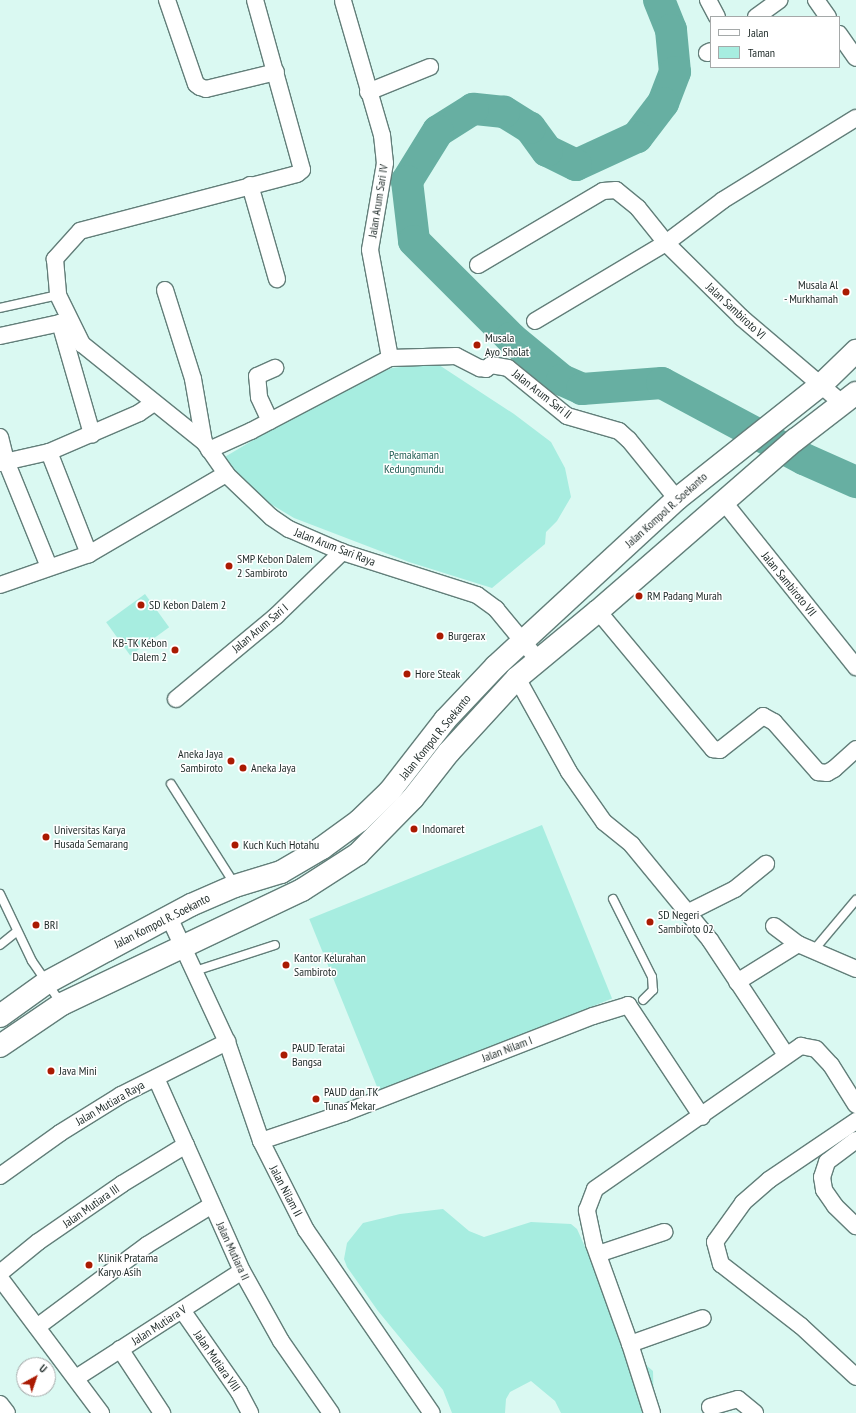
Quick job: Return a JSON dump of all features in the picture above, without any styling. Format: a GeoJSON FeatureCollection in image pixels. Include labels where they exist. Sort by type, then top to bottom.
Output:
{"type":"FeatureCollection","features":[{"type":"Feature","properties":{"kind":"main road","name":"Jalan Kompol R. Soekanto"},"geometry":{"type":"LineString","coordinates":[[0,1016],[46,983],[191,905],[235,886],[281,872],[322,848],[359,821],[390,791],[445,720],[496,666],[677,499],[776,418],[821,385],[856,351]]}},
{"type":"Feature","properties":{"kind":"main road","name":"Jalan Kompol R. Soekanto"},"geometry":{"type":"LineString","coordinates":[[0,1046],[62,1004],[302,890],[340,868],[378,837],[516,678],[539,661],[598,611],[794,440],[850,398]]}},
{"type":"Feature","properties":{"kind":"main road"},"geometry":{"type":"LineString","coordinates":[[281,872],[302,890]]}},
{"type":"Feature","properties":{"kind":"street"},"geometry":{"type":"LineString","coordinates":[[167,0],[196,84],[200,87],[206,89],[276,72]]}},
{"type":"Feature","properties":{"kind":"street"},"geometry":{"type":"LineString","coordinates":[[58,295],[55,259],[80,231],[297,174],[303,167],[255,0]]}},
{"type":"Feature","properties":{"kind":"street","name":"Jalan Arum Sari IV"},"geometry":{"type":"LineString","coordinates":[[343,0],[368,92],[382,135],[385,163],[382,190],[373,222],[370,250],[390,358]]}},
{"type":"Feature","properties":{"kind":"street"},"geometry":{"type":"LineString","coordinates":[[708,0],[716,16]]}},
{"type":"Feature","properties":{"kind":"street"},"geometry":{"type":"LineString","coordinates":[[757,16],[779,0]]}},
{"type":"Feature","properties":{"kind":"street"},"geometry":{"type":"LineString","coordinates":[[816,0],[827,16]]}},
{"type":"Feature","properties":{"kind":"street"},"geometry":{"type":"LineString","coordinates":[[840,35],[856,58]]}},
{"type":"Feature","properties":{"kind":"street"},"geometry":{"type":"LineString","coordinates":[[368,92],[430,67]]}},
{"type":"Feature","properties":{"kind":"street"},"geometry":{"type":"LineString","coordinates":[[535,321],[666,243],[722,200],[856,118]]}},
{"type":"Feature","properties":{"kind":"street"},"geometry":{"type":"LineString","coordinates":[[250,186],[277,279]]}},
{"type":"Feature","properties":{"kind":"street","name":"Jalan Sambiroto VI"},"geometry":{"type":"LineString","coordinates":[[478,265],[603,191],[616,190],[638,208],[666,243],[742,318],[821,385],[850,398]]}},
{"type":"Feature","properties":{"kind":"street"},"geometry":{"type":"LineString","coordinates":[[165,290],[194,379],[207,446]]}},
{"type":"Feature","properties":{"kind":"street","name":"Jalan Arum Sari Raya"},"geometry":{"type":"LineString","coordinates":[[58,295],[67,325],[82,344],[207,446],[226,474],[248,497],[289,529],[342,552],[477,595],[496,609],[539,661]]}},
{"type":"Feature","properties":{"kind":"street"},"geometry":{"type":"LineString","coordinates":[[0,336],[67,325],[92,434]]}},
{"type":"Feature","properties":{"kind":"street","name":"Jalan Arum Sari II"},"geometry":{"type":"LineString","coordinates":[[207,446],[270,421],[390,358],[456,356],[480,368],[486,369],[491,365],[508,368],[567,416],[619,431],[629,440],[677,499]]}},
{"type":"Feature","properties":{"kind":"street"},"geometry":{"type":"LineString","coordinates":[[270,421],[259,397],[257,376],[275,368]]}},
{"type":"Feature","properties":{"kind":"street"},"geometry":{"type":"LineString","coordinates":[[3,462],[49,452],[92,434],[154,403]]}},
{"type":"Feature","properties":{"kind":"street"},"geometry":{"type":"LineString","coordinates":[[0,437],[3,462],[49,567]]}},
{"type":"Feature","properties":{"kind":"street"},"geometry":{"type":"LineString","coordinates":[[49,452],[89,554]]}},
{"type":"Feature","properties":{"kind":"street"},"geometry":{"type":"LineString","coordinates":[[0,585],[89,554],[226,474]]}},
{"type":"Feature","properties":{"kind":"street","name":"Jalan Sambiroto VII"},"geometry":{"type":"LineString","coordinates":[[723,501],[854,663]]}},
{"type":"Feature","properties":{"kind":"street","name":"Jalan Arum Sari I"},"geometry":{"type":"LineString","coordinates":[[176,699],[276,616],[342,552]]}},
{"type":"Feature","properties":{"kind":"street"},"geometry":{"type":"LineString","coordinates":[[598,611],[713,749],[720,750],[763,716],[774,722],[818,772],[827,773],[853,758]]}},
{"type":"Feature","properties":{"kind":"street"},"geometry":{"type":"LineString","coordinates":[[516,678],[569,772],[604,822],[632,845],[687,914],[710,940],[786,1055]]}},
{"type":"Feature","properties":{"kind":"street"},"geometry":{"type":"LineString","coordinates":[[687,914],[735,889],[766,864]]}},
{"type":"Feature","properties":{"kind":"street","name":"Jalan Nilam II"},"geometry":{"type":"LineString","coordinates":[[169,917],[184,945],[227,1042],[261,1141],[306,1230],[432,1413]]}},
{"type":"Feature","properties":{"kind":"street"},"geometry":{"type":"LineString","coordinates":[[774,926],[798,944],[856,969]]}},
{"type":"Feature","properties":{"kind":"street"},"geometry":{"type":"LineString","coordinates":[[737,982],[798,944]]}},
{"type":"Feature","properties":{"kind":"street"},"geometry":{"type":"LineString","coordinates":[[636,1002],[702,1117]]}},
{"type":"Feature","properties":{"kind":"street","name":"Jalan Nilam I"},"geometry":{"type":"LineString","coordinates":[[261,1141],[344,1113],[593,1016],[636,1002]]}},
{"type":"Feature","properties":{"kind":"street","name":"Jalan Mutiara Raya"},"geometry":{"type":"LineString","coordinates":[[0,1176],[60,1133],[121,1095],[227,1042]]}},
{"type":"Feature","properties":{"kind":"street"},"geometry":{"type":"LineString","coordinates":[[652,1413],[630,1344],[598,1254],[588,1210],[595,1189],[702,1117],[786,1055],[801,1046],[816,1049],[831,1065],[856,1105]]}},
{"type":"Feature","properties":{"kind":"street","name":"Jalan Mutiara II"},"geometry":{"type":"LineString","coordinates":[[156,1078],[242,1271],[281,1342],[331,1413]]}},
{"type":"Feature","properties":{"kind":"street"},"geometry":{"type":"LineString","coordinates":[[856,1121],[769,1180],[743,1203],[715,1242],[722,1264],[801,1326],[856,1377]]}},
{"type":"Feature","properties":{"kind":"street"},"geometry":{"type":"LineString","coordinates":[[856,1140],[827,1162],[822,1177],[824,1190],[835,1206],[856,1226]]}},
{"type":"Feature","properties":{"kind":"street","name":"Jalan Mutiara III"},"geometry":{"type":"LineString","coordinates":[[0,1273],[64,1224],[186,1144]]}},
{"type":"Feature","properties":{"kind":"street"},"geometry":{"type":"LineString","coordinates":[[37,1327],[148,1245],[212,1206]]}},
{"type":"Feature","properties":{"kind":"street"},"geometry":{"type":"LineString","coordinates":[[598,1254],[664,1232]]}},
{"type":"Feature","properties":{"kind":"street","name":"Jalan Mutiara V"},"geometry":{"type":"LineString","coordinates":[[76,1378],[242,1271]]}},
{"type":"Feature","properties":{"kind":"street"},"geometry":{"type":"LineString","coordinates":[[0,1278],[101,1413]]}},
{"type":"Feature","properties":{"kind":"street","name":"Jalan Mutiara VIII"},"geometry":{"type":"LineString","coordinates":[[182,1310],[240,1392],[250,1413]]}},
{"type":"Feature","properties":{"kind":"street"},"geometry":{"type":"LineString","coordinates":[[630,1344],[703,1318]]}},
{"type":"Feature","properties":{"kind":"street"},"geometry":{"type":"LineString","coordinates":[[120,1349],[162,1413]]}},
{"type":"Feature","properties":{"kind":"street"},"geometry":{"type":"LineString","coordinates":[[710,1406],[738,1399],[755,1413]]}},
{"type":"Feature","properties":{"kind":"street"},"geometry":{"type":"LineString","coordinates":[[0,1404],[7,1413]]}},
{"type":"Feature","properties":{"kind":"lane"},"geometry":{"type":"LineString","coordinates":[[0,308],[58,295]]}},
{"type":"Feature","properties":{"kind":"lane"},"geometry":{"type":"LineString","coordinates":[[171,784],[235,886]]}},
{"type":"Feature","properties":{"kind":"lane"},"geometry":{"type":"LineString","coordinates":[[0,894],[16,932],[46,983],[62,1004]]}},
{"type":"Feature","properties":{"kind":"lane"},"geometry":{"type":"LineString","coordinates":[[613,899],[652,977],[653,990],[636,1002]]}},
{"type":"Feature","properties":{"kind":"lane"},"geometry":{"type":"LineString","coordinates":[[813,951],[856,900]]}},
{"type":"Feature","properties":{"kind":"lane"},"geometry":{"type":"LineString","coordinates":[[0,946],[16,932]]}},
{"type":"Feature","properties":{"kind":"lane"},"geometry":{"type":"LineString","coordinates":[[195,970],[275,945]]}},
{"type":"Feature","properties":{"kind":"green space","name":"Pemakaman Kedungmundu"},"geometry":{"type":"Polygon","coordinates":[[[436,363],[514,414],[551,442],[565,468],[571,497],[557,521],[546,532],[545,544],[492,588],[409,562],[294,518],[249,491],[223,458],[336,391],[392,368],[436,363]]]}},
{"type":"Feature","properties":{"kind":"green space"},"geometry":{"type":"Polygon","coordinates":[[[145,594],[169,627],[130,655],[106,622],[145,594]]]}},
{"type":"Feature","properties":{"kind":"green space"},"geometry":{"type":"Polygon","coordinates":[[[542,825],[612,998],[379,1092],[309,919],[542,825]]]}},
{"type":"Feature","properties":{"kind":"green space"},"geometry":{"type":"Polygon","coordinates":[[[443,1209],[469,1231],[484,1237],[531,1222],[571,1224],[577,1229],[595,1269],[620,1343],[653,1371],[654,1413],[561,1413],[555,1401],[531,1381],[510,1392],[506,1399],[505,1413],[452,1413],[443,1390],[378,1311],[347,1267],[344,1259],[347,1243],[363,1223],[400,1214],[443,1209]]]}},
{"type":"Feature","properties":{"kind":"waterway"},"geometry":{"type":"LineString","coordinates":[[659,0],[671,30],[675,72],[663,103],[637,137],[576,165],[547,151],[530,128],[504,112],[473,109],[438,131],[407,181],[414,241],[511,338],[562,380],[582,389],[662,383],[804,459],[856,482]]}},
{"type":"Feature","properties":{"kind":"place","name":"Musala Al - Murkhamah"},"geometry":{"type":"Point","coordinates":[846,292]}},
{"type":"Feature","properties":{"kind":"place","name":"Musala Ayo Sholat"},"geometry":{"type":"Point","coordinates":[477,345]}},
{"type":"Feature","properties":{"kind":"place","name":"SMP Kebon Dalem 2 Sambiroto"},"geometry":{"type":"Point","coordinates":[229,566]}},
{"type":"Feature","properties":{"kind":"place","name":"RM Padang Murah"},"geometry":{"type":"Point","coordinates":[639,596]}},
{"type":"Feature","properties":{"kind":"place","name":"SD Kebon Dalem 2"},"geometry":{"type":"Point","coordinates":[141,605]}},
{"type":"Feature","properties":{"kind":"place","name":"Burgerax"},"geometry":{"type":"Point","coordinates":[440,636]}},
{"type":"Feature","properties":{"kind":"place","name":"KB-TK Kebon Dalem 2"},"geometry":{"type":"Point","coordinates":[175,650]}},
{"type":"Feature","properties":{"kind":"place","name":"Hore Steak"},"geometry":{"type":"Point","coordinates":[407,674]}},
{"type":"Feature","properties":{"kind":"place","name":"Aneka Jaya Sambiroto"},"geometry":{"type":"Point","coordinates":[231,761]}},
{"type":"Feature","properties":{"kind":"place","name":"Aneka Jaya"},"geometry":{"type":"Point","coordinates":[243,768]}},
{"type":"Feature","properties":{"kind":"place","name":"Indomaret"},"geometry":{"type":"Point","coordinates":[414,829]}},
{"type":"Feature","properties":{"kind":"place","name":"Universitas Karya Husada Semarang"},"geometry":{"type":"Point","coordinates":[46,837]}},
{"type":"Feature","properties":{"kind":"place","name":"Kuch Kuch Hotahu"},"geometry":{"type":"Point","coordinates":[235,845]}},
{"type":"Feature","properties":{"kind":"place","name":"SD Negeri Sambiroto 02"},"geometry":{"type":"Point","coordinates":[650,922]}},
{"type":"Feature","properties":{"kind":"place","name":"BRI"},"geometry":{"type":"Point","coordinates":[36,925]}},
{"type":"Feature","properties":{"kind":"place","name":"Kantor Kelurahan Sambiroto"},"geometry":{"type":"Point","coordinates":[286,965]}},
{"type":"Feature","properties":{"kind":"place","name":"PAUD Teratai Bangsa"},"geometry":{"type":"Point","coordinates":[284,1055]}},
{"type":"Feature","properties":{"kind":"place","name":"Java Mini"},"geometry":{"type":"Point","coordinates":[51,1071]}},
{"type":"Feature","properties":{"kind":"place","name":"PAUD dan TK Tunas Mekar"},"geometry":{"type":"Point","coordinates":[316,1099]}},
{"type":"Feature","properties":{"kind":"place","name":"Klinik Pratama Karyo Asih"},"geometry":{"type":"Point","coordinates":[89,1265]}}]}
